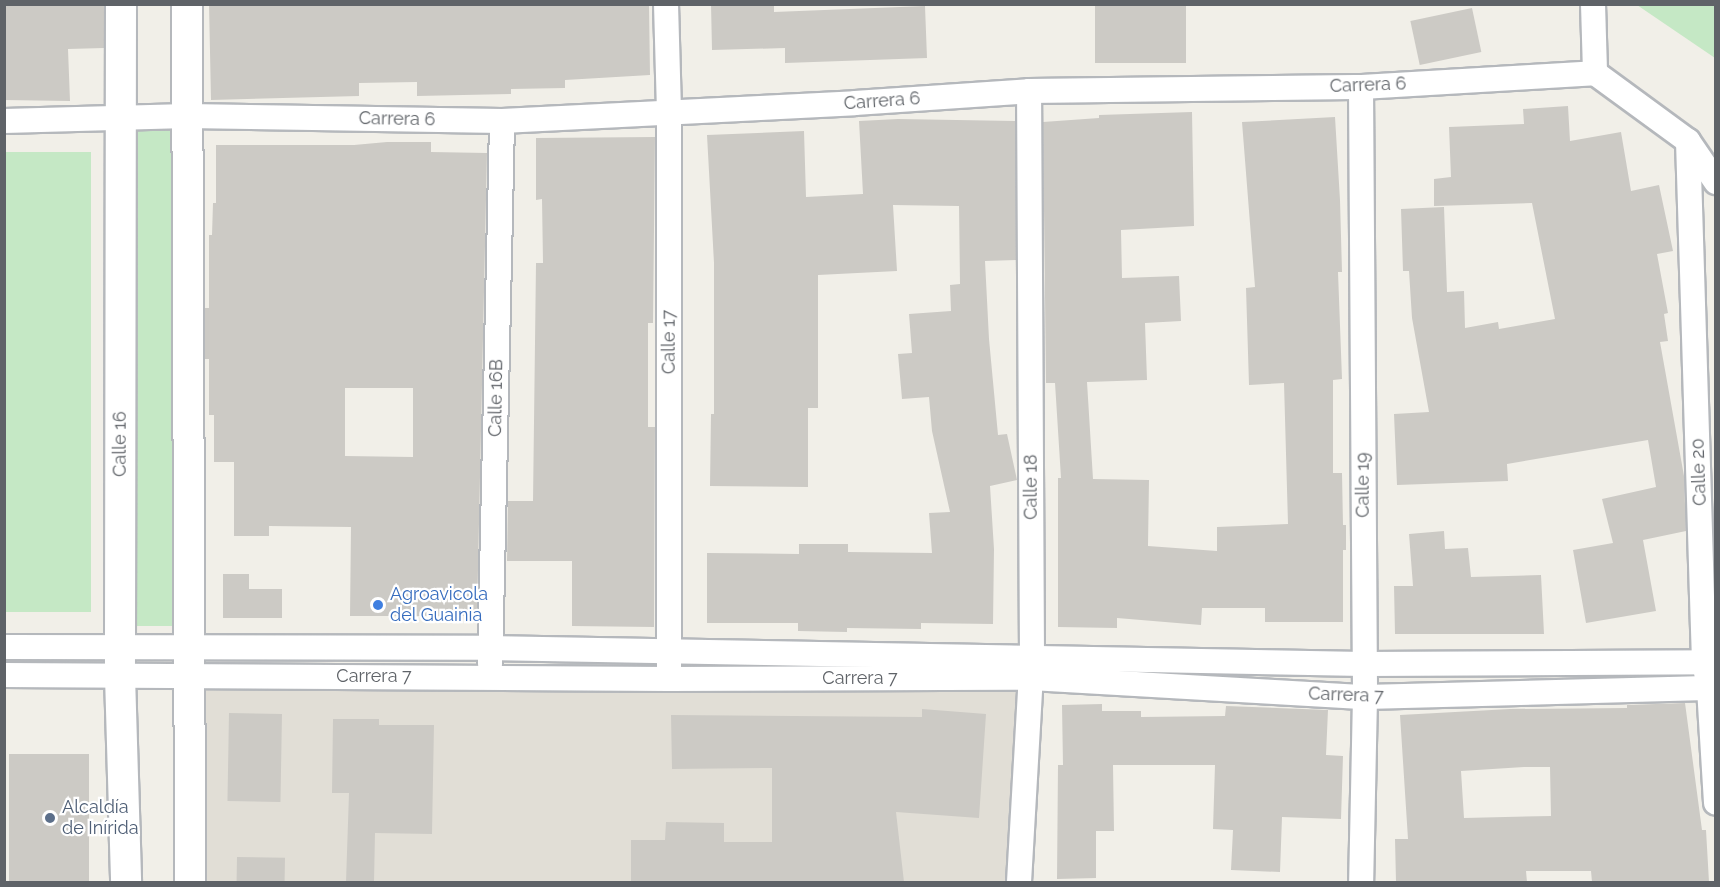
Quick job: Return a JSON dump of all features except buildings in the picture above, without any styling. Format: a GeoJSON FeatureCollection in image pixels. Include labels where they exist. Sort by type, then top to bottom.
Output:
{"type":"FeatureCollection","features":[{"type":"Feature","properties":{"kind":"street","name":"Calle 16"},"geometry":{"type":"LineString","coordinates":[[121,4],[120,662],[126,882]]}},
{"type":"Feature","properties":{"kind":"street"},"geometry":{"type":"LineString","coordinates":[[187,4],[190,882]]}},
{"type":"Feature","properties":{"kind":"street","name":"Calle 17"},"geometry":{"type":"LineString","coordinates":[[666,4],[669,111],[669,679]]}},
{"type":"Feature","properties":{"kind":"street"},"geometry":{"type":"LineString","coordinates":[[1593,4],[1595,73],[1688,141],[1716,182]]}},
{"type":"Feature","properties":{"kind":"street","name":"Carrera 6"},"geometry":{"type":"LineString","coordinates":[[4,121],[187,116],[502,121],[855,103],[1029,91],[1361,87],[1595,73]]}},
{"type":"Feature","properties":{"kind":"street","name":"Calle 19"},"geometry":{"type":"LineString","coordinates":[[1361,87],[1365,697],[1361,882]]}},
{"type":"Feature","properties":{"kind":"street","name":"Calle 18"},"geometry":{"type":"LineString","coordinates":[[1019,882],[1031,667],[1029,91]]}},
{"type":"Feature","properties":{"kind":"street","name":"Calle 16B"},"geometry":{"type":"LineString","coordinates":[[490,676],[502,121]]}},
{"type":"Feature","properties":{"kind":"street","name":"Calle 20"},"geometry":{"type":"LineString","coordinates":[[1688,141],[1716,802]]}},
{"type":"Feature","properties":{"kind":"street","name":"Carrera 7"},"geometry":{"type":"LineString","coordinates":[[4,647],[120,662]]}},
{"type":"Feature","properties":{"kind":"street","name":"Carrera 7"},"geometry":{"type":"LineString","coordinates":[[4,675],[120,662],[189,662],[490,648],[669,651],[1031,667],[1365,697],[1712,688]]}},
{"type":"Feature","properties":{"kind":"street","name":"Carrera 7"},"geometry":{"type":"LineString","coordinates":[[189,662],[490,676],[669,679],[1031,667],[1710,662]]}},
{"type":"Feature","properties":{"kind":"shaded area"},"geometry":{"type":"Polygon","coordinates":[[[205,683],[1022,683],[1022,882],[205,882],[205,683]]]}},
{"type":"Feature","properties":{"kind":"green space"},"geometry":{"type":"Polygon","coordinates":[[[1637,5],[1715,5],[1715,58],[1637,5]]]}},
{"type":"Feature","properties":{"kind":"green space"},"geometry":{"type":"Polygon","coordinates":[[[127,120],[183,120],[183,626],[127,626],[127,120]]]}},
{"type":"Feature","properties":{"kind":"green space"},"geometry":{"type":"Polygon","coordinates":[[[5,152],[91,152],[91,612],[5,612],[5,152]]]}},
{"type":"Feature","properties":{"kind":"place","name":"Agroavicola del Guainia"},"geometry":{"type":"Point","coordinates":[378,605]}},
{"type":"Feature","properties":{"kind":"place","name":"Alcaldía de Inírida"},"geometry":{"type":"Point","coordinates":[50,818]}}]}
